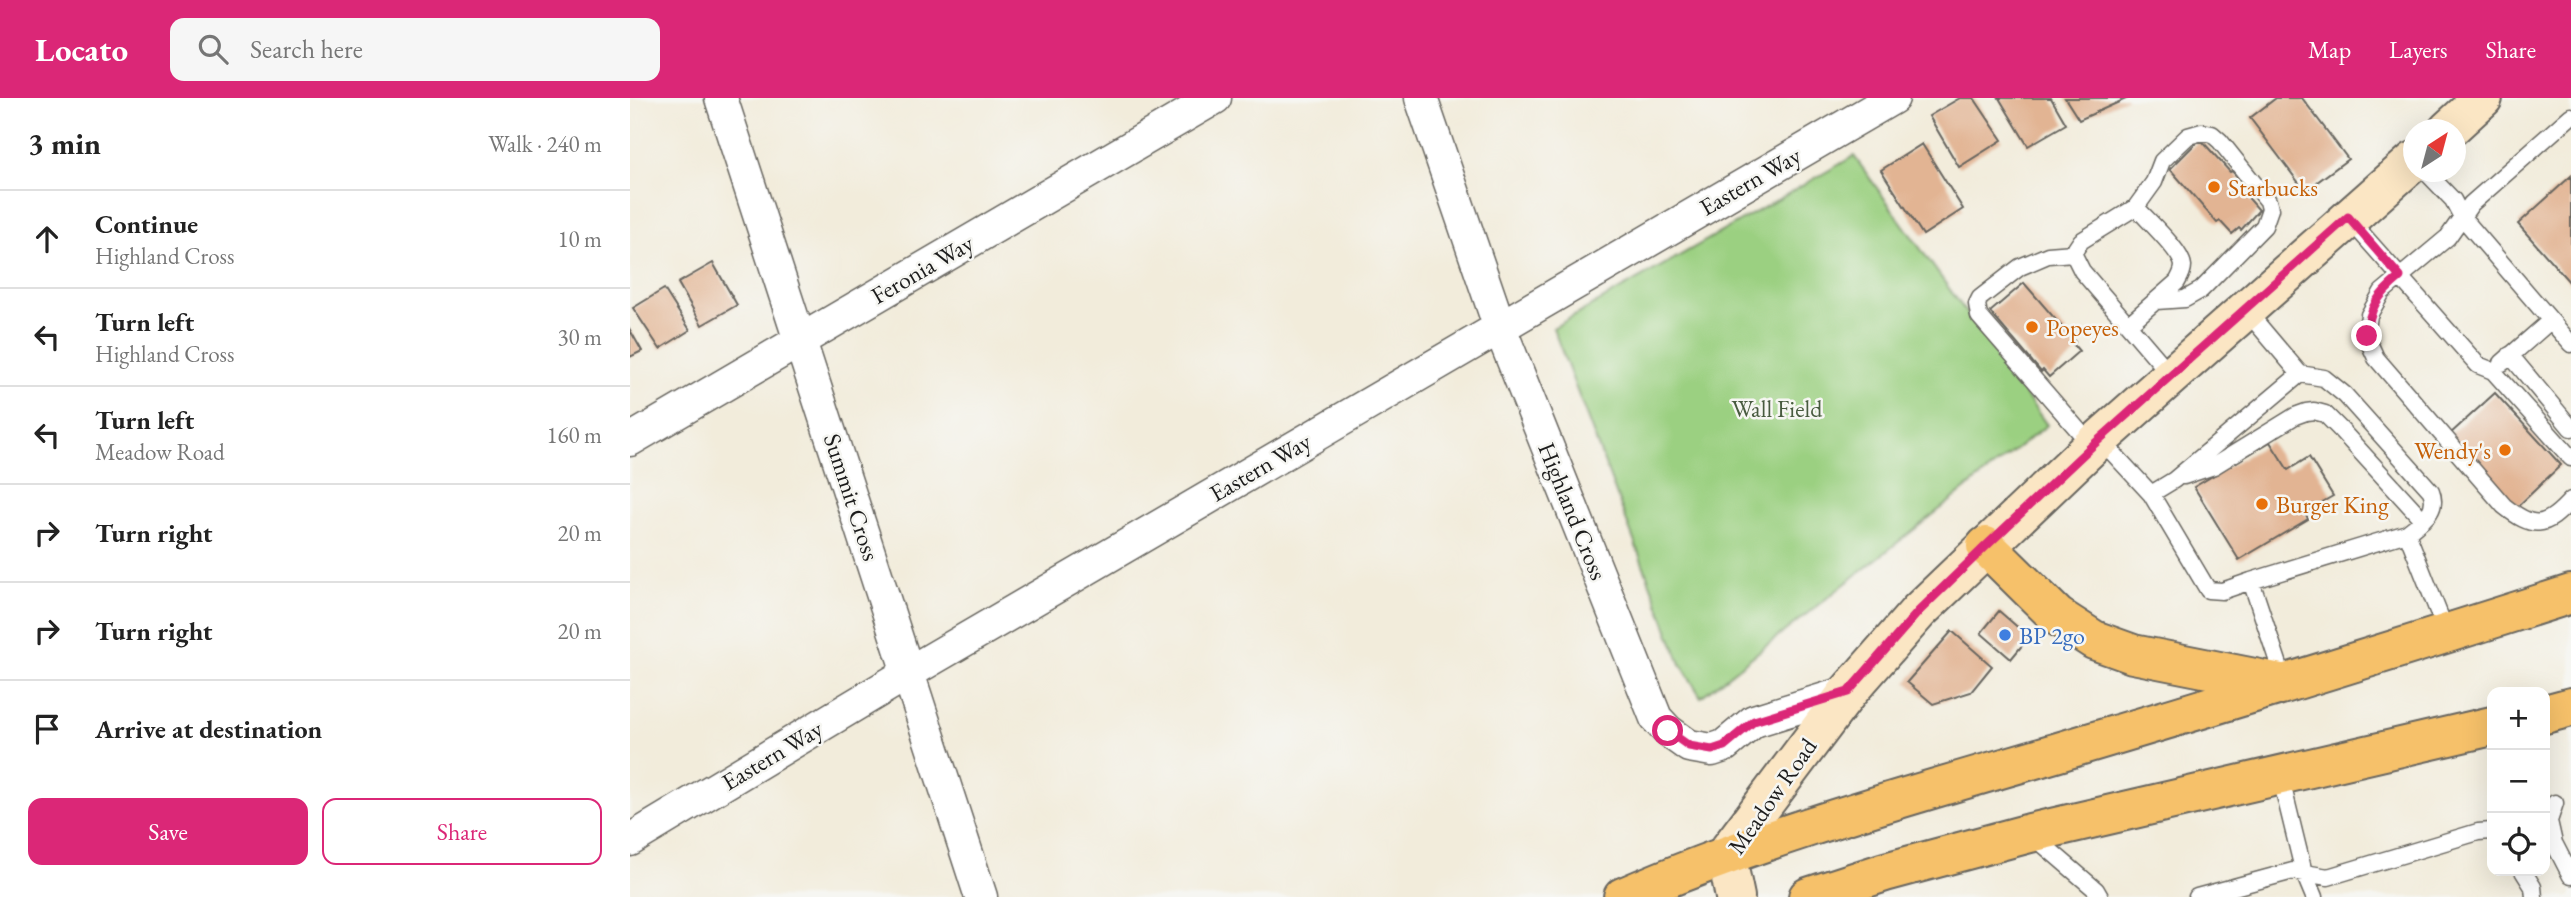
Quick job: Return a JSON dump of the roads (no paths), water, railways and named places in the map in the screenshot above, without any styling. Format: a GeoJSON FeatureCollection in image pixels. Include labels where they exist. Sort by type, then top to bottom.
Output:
{"type":"FeatureCollection","features":[{"type":"Feature","properties":{"kind":"highway"},"geometry":{"type":"LineString","coordinates":[[1986,546],[2057,616],[2094,640],[2133,654],[2285,684]]}},
{"type":"Feature","properties":{"kind":"highway"},"geometry":{"type":"LineString","coordinates":[[1623,897],[1731,879],[1854,812],[2285,684],[2571,594]]}},
{"type":"Feature","properties":{"kind":"highway"},"geometry":{"type":"LineString","coordinates":[[2550,713],[2571,707]]}},
{"type":"Feature","properties":{"kind":"highway"},"geometry":{"type":"LineString","coordinates":[[1808,897],[1885,872],[2030,833],[2280,775],[2485,734]]}},
{"type":"Feature","properties":{"kind":"main road"},"geometry":{"type":"LineString","coordinates":[[2460,119],[2483,98]]}},
{"type":"Feature","properties":{"kind":"main road","name":"Meadow Road"},"geometry":{"type":"LineString","coordinates":[[1731,879],[1848,692],[1919,611],[2096,442],[2403,170]]}},
{"type":"Feature","properties":{"kind":"street","name":"Summit Cross"},"geometry":{"type":"LineString","coordinates":[[721,98],[981,897]]}},
{"type":"Feature","properties":{"kind":"street","name":"Feronia Way"},"geometry":{"type":"LineString","coordinates":[[630,440],[1214,98]]}},
{"type":"Feature","properties":{"kind":"street","name":"Highland Cross"},"geometry":{"type":"LineString","coordinates":[[1422,98],[1500,328],[1656,718],[1668,731],[1689,746],[1712,750],[1724,746],[1754,721],[1848,692]]}},
{"type":"Feature","properties":{"kind":"street","name":"Eastern Way"},"geometry":{"type":"LineString","coordinates":[[630,840],[908,673],[1893,98]]}},
{"type":"Feature","properties":{"kind":"lane"},"geometry":{"type":"LineString","coordinates":[[2571,116],[2471,204],[2448,237],[2382,292],[2369,315],[2367,336],[2376,358],[2504,506],[2520,518],[2536,523],[2547,521],[2571,500]]}},
{"type":"Feature","properties":{"kind":"lane"},"geometry":{"type":"LineString","coordinates":[[2073,253],[2081,241],[2136,207],[2154,182],[2162,161],[2188,136],[2202,131],[2212,134],[2268,201],[2270,209],[2264,226],[2201,290],[2185,299],[2156,301]]}},
{"type":"Feature","properties":{"kind":"lane"},"geometry":{"type":"LineString","coordinates":[[2436,182],[2453,200],[2462,217],[2571,344]]}},
{"type":"Feature","properties":{"kind":"lane"},"geometry":{"type":"LineString","coordinates":[[2128,324],[2177,282],[2182,274],[2183,263],[2136,207]]}},
{"type":"Feature","properties":{"kind":"lane"},"geometry":{"type":"LineString","coordinates":[[2348,217],[2478,365],[2493,371],[2571,458]]}},
{"type":"Feature","properties":{"kind":"lane"},"geometry":{"type":"LineString","coordinates":[[2073,253],[2082,271],[2171,375]]}},
{"type":"Feature","properties":{"kind":"lane"},"geometry":{"type":"LineString","coordinates":[[2073,253],[2048,255],[2020,267],[1980,298],[1977,310],[1979,316],[2096,442],[2151,495],[2208,590],[2222,591],[2407,533],[2423,520],[2434,505],[2431,491],[2423,481],[2334,384],[2316,375],[2300,374],[2174,480],[2151,495]]}},
{"type":"Feature","properties":{"kind":"lane"},"geometry":{"type":"LineString","coordinates":[[2245,309],[2300,374]]}},
{"type":"Feature","properties":{"kind":"lane"},"geometry":{"type":"LineString","coordinates":[[2493,371],[2550,321]]}},
{"type":"Feature","properties":{"kind":"lane"},"geometry":{"type":"LineString","coordinates":[[2510,355],[2571,428]]}},
{"type":"Feature","properties":{"kind":"lane"},"geometry":{"type":"LineString","coordinates":[[2174,480],[2214,466],[2295,416],[2315,411],[2325,414],[2339,428],[2423,520]]}},
{"type":"Feature","properties":{"kind":"lane"},"geometry":{"type":"LineString","coordinates":[[2407,533],[2447,634]]}},
{"type":"Feature","properties":{"kind":"lane"},"geometry":{"type":"LineString","coordinates":[[2251,581],[2285,684]]}},
{"type":"Feature","properties":{"kind":"lane"},"geometry":{"type":"LineString","coordinates":[[2280,775],[2304,873],[2314,897]]}},
{"type":"Feature","properties":{"kind":"lane"},"geometry":{"type":"LineString","coordinates":[[2563,801],[2549,821],[2554,843],[2571,876]]}},
{"type":"Feature","properties":{"kind":"lane"},"geometry":{"type":"LineString","coordinates":[[2197,897],[2293,872],[2328,877],[2487,831]]}},
{"type":"Feature","properties":{"kind":"lane"},"geometry":{"type":"LineString","coordinates":[[2030,833],[2096,890],[2100,897]]}},
{"type":"Feature","properties":{"kind":"lane"},"geometry":{"type":"LineString","coordinates":[[2526,876],[2533,887],[2534,897]]}},
{"type":"Feature","properties":{"kind":"place","name":"Starbucks"},"geometry":{"type":"Point","coordinates":[2214,187]}},
{"type":"Feature","properties":{"kind":"place","name":"Popeyes"},"geometry":{"type":"Point","coordinates":[2032,327]}},
{"type":"Feature","properties":{"kind":"place","name":"Wendy's"},"geometry":{"type":"Point","coordinates":[2505,450]}},
{"type":"Feature","properties":{"kind":"place","name":"Burger King"},"geometry":{"type":"Point","coordinates":[2262,504]}},
{"type":"Feature","properties":{"kind":"place","name":"BP 2go"},"geometry":{"type":"Point","coordinates":[2005,635]}},
{"type":"Feature","properties":{"kind":"park label","name":"Wall Field"},"geometry":{"type":"Point","coordinates":[1777,408]}}]}
